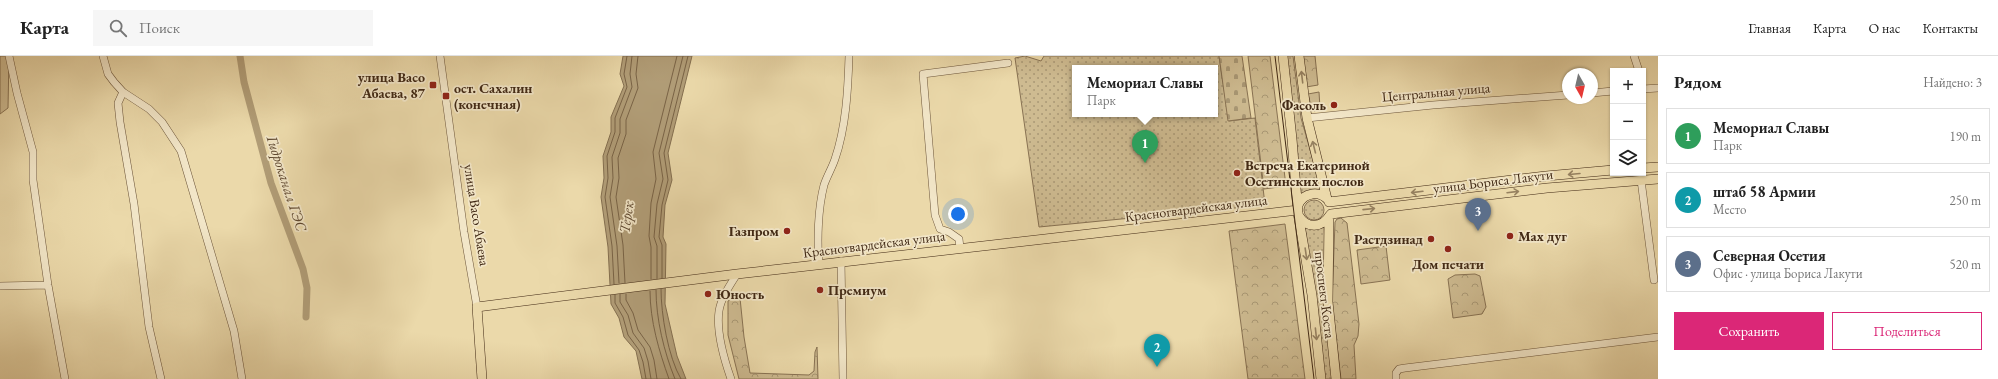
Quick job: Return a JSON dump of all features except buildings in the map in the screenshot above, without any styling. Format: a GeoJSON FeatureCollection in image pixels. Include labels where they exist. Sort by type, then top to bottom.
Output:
{"type":"FeatureCollection","features":[{"type":"Feature","properties":{"kind":"main road","name":"проспект Коста"},"geometry":{"type":"LineString","coordinates":[[1283,56],[1298,210],[1311,288],[1321,379]]}},
{"type":"Feature","properties":{"kind":"main road","name":"проспект Коста"},"geometry":{"type":"LineString","coordinates":[[1299,56],[1306,118],[1328,200],[1330,216],[1328,302],[1336,379]]}},
{"type":"Feature","properties":{"kind":"main road"},"geometry":{"type":"LineString","coordinates":[[1646,168],[1658,167]]}},
{"type":"Feature","properties":{"kind":"main road","name":"улица Бориса Лакути"},"geometry":{"type":"LineString","coordinates":[[1328,200],[1610,170]]}},
{"type":"Feature","properties":{"kind":"main road","name":"улица Бориса Лакути"},"geometry":{"type":"LineString","coordinates":[[1330,216],[1547,188],[1658,179]]}},
{"type":"Feature","properties":{"kind":"main road"},"geometry":{"type":"LineString","coordinates":[[1328,200],[1320,194],[1311,194],[1303,198],[1298,210],[1306,224],[1310,226],[1321,225],[1330,216]]}},
{"type":"Feature","properties":{"kind":"main road","name":"Красногвардейская улица"},"geometry":{"type":"LineString","coordinates":[[477,307],[841,261],[1298,210]]}},
{"type":"Feature","properties":{"kind":"main road","name":"улица Васо Абаева"},"geometry":{"type":"LineString","coordinates":[[477,307],[482,379]]}},
{"type":"Feature","properties":{"kind":"street"},"geometry":{"type":"LineString","coordinates":[[9,56],[17,93],[33,152],[33,180],[48,285],[65,379]]}},
{"type":"Feature","properties":{"kind":"street"},"geometry":{"type":"LineString","coordinates":[[103,56],[108,74],[123,92],[149,109],[162,122],[181,151],[234,331],[242,379]]}},
{"type":"Feature","properties":{"kind":"street","name":"улица Васо Абаева"},"geometry":{"type":"LineString","coordinates":[[440,56],[464,232],[477,307]]}},
{"type":"Feature","properties":{"kind":"street"},"geometry":{"type":"LineString","coordinates":[[819,264],[817,249],[818,225],[824,185],[835,160],[842,129],[848,88],[849,56]]}},
{"type":"Feature","properties":{"kind":"street"},"geometry":{"type":"LineString","coordinates":[[1634,56],[1638,68]]}},
{"type":"Feature","properties":{"kind":"street"},"geometry":{"type":"LineString","coordinates":[[960,248],[959,239],[949,232],[940,229],[935,215],[922,74],[1008,63]]}},
{"type":"Feature","properties":{"kind":"street"},"geometry":{"type":"LineString","coordinates":[[1646,88],[1658,88]]}},
{"type":"Feature","properties":{"kind":"street"},"geometry":{"type":"LineString","coordinates":[[1598,92],[1610,91]]}},
{"type":"Feature","properties":{"kind":"street"},"geometry":{"type":"LineString","coordinates":[[123,92],[118,103],[120,122],[134,204],[149,327],[161,379]]}},
{"type":"Feature","properties":{"kind":"street","name":"Центральная улица"},"geometry":{"type":"LineString","coordinates":[[1306,118],[1433,105],[1562,95]]}},
{"type":"Feature","properties":{"kind":"street"},"geometry":{"type":"LineString","coordinates":[[1641,180],[1654,280]]}},
{"type":"Feature","properties":{"kind":"street"},"geometry":{"type":"LineString","coordinates":[[841,261],[843,379]]}},
{"type":"Feature","properties":{"kind":"street"},"geometry":{"type":"LineString","coordinates":[[731,379],[720,336],[719,311],[726,292],[737,274]]}},
{"type":"Feature","properties":{"kind":"street"},"geometry":{"type":"LineString","coordinates":[[0,286],[48,285]]}},
{"type":"Feature","properties":{"kind":"street"},"geometry":{"type":"LineString","coordinates":[[1396,379],[1396,373],[1399,369],[1405,368],[1658,337]]}},
{"type":"Feature","properties":{"kind":"green space"},"geometry":{"type":"Polygon","coordinates":[[[0,56],[9,56],[8,108],[0,114],[0,56]]]}},
{"type":"Feature","properties":{"kind":"green space"},"geometry":{"type":"Polygon","coordinates":[[[1025,56],[1041,61],[1044,56],[1219,56],[1229,121],[1255,118],[1265,205],[1039,227],[1015,58],[1025,56]]]}},
{"type":"Feature","properties":{"kind":"green space"},"geometry":{"type":"Polygon","coordinates":[[[1219,56],[1242,56],[1251,118],[1228,121],[1219,56]]]}},
{"type":"Feature","properties":{"kind":"green space"},"geometry":{"type":"Polygon","coordinates":[[[1248,56],[1270,56],[1286,186],[1264,189],[1248,56]]]}},
{"type":"Feature","properties":{"kind":"green space"},"geometry":{"type":"Polygon","coordinates":[[[1287,56],[1293,56],[1301,118],[1322,192],[1301,195],[1287,56]]]}},
{"type":"Feature","properties":{"kind":"green space"},"geometry":{"type":"Polygon","coordinates":[[[1302,56],[1315,56],[1318,85],[1306,87],[1302,56]]]}},
{"type":"Feature","properties":{"kind":"green space"},"geometry":{"type":"Polygon","coordinates":[[[1319,92],[1320,108],[1315,111],[1312,110],[1308,94],[1319,92]]]}},
{"type":"Feature","properties":{"kind":"green space"},"geometry":{"type":"Polygon","coordinates":[[[1310,200],[1318,200],[1324,206],[1324,214],[1318,220],[1310,220],[1304,214],[1304,206],[1310,200]]]}},
{"type":"Feature","properties":{"kind":"green space"},"geometry":{"type":"Polygon","coordinates":[[[1341,218],[1347,223],[1359,324],[1358,336],[1354,345],[1356,379],[1341,379],[1332,303],[1335,222],[1337,219],[1341,218]]]}},
{"type":"Feature","properties":{"kind":"green space"},"geometry":{"type":"Polygon","coordinates":[[[1285,224],[1305,379],[1248,379],[1229,231],[1285,224]]]}},
{"type":"Feature","properties":{"kind":"green space"},"geometry":{"type":"Polygon","coordinates":[[[1324,226],[1333,379],[1325,379],[1305,227],[1324,226]]]}},
{"type":"Feature","properties":{"kind":"green space"},"geometry":{"type":"Polygon","coordinates":[[[1386,246],[1390,280],[1361,284],[1357,250],[1386,246]]]}},
{"type":"Feature","properties":{"kind":"green space"},"geometry":{"type":"Polygon","coordinates":[[[1475,274],[1480,276],[1486,307],[1482,314],[1453,318],[1448,279],[1455,275],[1475,274]]]}},
{"type":"Feature","properties":{"kind":"green space"},"geometry":{"type":"Polygon","coordinates":[[[734,297],[740,298],[750,373],[809,375],[814,371],[815,352],[817,347],[818,379],[739,379],[728,335],[728,301],[734,297]]]}},
{"type":"Feature","properties":{"kind":"water","name":"Терек"},"geometry":{"type":"Polygon","coordinates":[[[623,56],[692,56],[668,153],[672,180],[665,205],[663,237],[666,244],[665,304],[677,356],[686,379],[642,379],[636,351],[624,337],[619,318],[611,304],[608,247],[601,197],[604,178],[603,156],[611,132],[611,117],[624,86],[620,74],[623,56]]]}},
{"type":"Feature","properties":{"kind":"waterway","name":"Гидроканал ГЭС"},"geometry":{"type":"LineString","coordinates":[[240,56],[244,82],[271,183],[303,269],[307,288],[306,317]]}},
{"type":"Feature","properties":{"kind":"tram line"},"geometry":{"type":"LineString","coordinates":[[1275,56],[1314,379]]}},
{"type":"Feature","properties":{"kind":"place","name":"улица Васо Абаева, 87"},"geometry":{"type":"Point","coordinates":[433,85]}},
{"type":"Feature","properties":{"kind":"place","name":"ост. Сахалин (конечная)"},"geometry":{"type":"Point","coordinates":[446,96]}},
{"type":"Feature","properties":{"kind":"place","name":"Фасоль"},"geometry":{"type":"Point","coordinates":[1334,105]}},
{"type":"Feature","properties":{"kind":"place","name":"Мемориал Славы"},"geometry":{"type":"Point","coordinates":[1145,163]}},
{"type":"Feature","properties":{"kind":"place","name":"Встреча Екатериной Осетинских послов"},"geometry":{"type":"Point","coordinates":[1237,173]}},
{"type":"Feature","properties":{"kind":"place","name":"Газпром"},"geometry":{"type":"Point","coordinates":[787,231]}},
{"type":"Feature","properties":{"kind":"place","name":"Северная Осетия"},"geometry":{"type":"Point","coordinates":[1478,231]}},
{"type":"Feature","properties":{"kind":"place","name":"Мах дуг"},"geometry":{"type":"Point","coordinates":[1510,236]}},
{"type":"Feature","properties":{"kind":"place","name":"Растдзинад"},"geometry":{"type":"Point","coordinates":[1431,239]}},
{"type":"Feature","properties":{"kind":"place","name":"Дом печати"},"geometry":{"type":"Point","coordinates":[1448,249]}},
{"type":"Feature","properties":{"kind":"place","name":"Премиум"},"geometry":{"type":"Point","coordinates":[820,290]}},
{"type":"Feature","properties":{"kind":"place","name":"Юность"},"geometry":{"type":"Point","coordinates":[708,294]}},
{"type":"Feature","properties":{"kind":"place","name":"штаб 58 Армии"},"geometry":{"type":"Point","coordinates":[1157,367]}}]}
